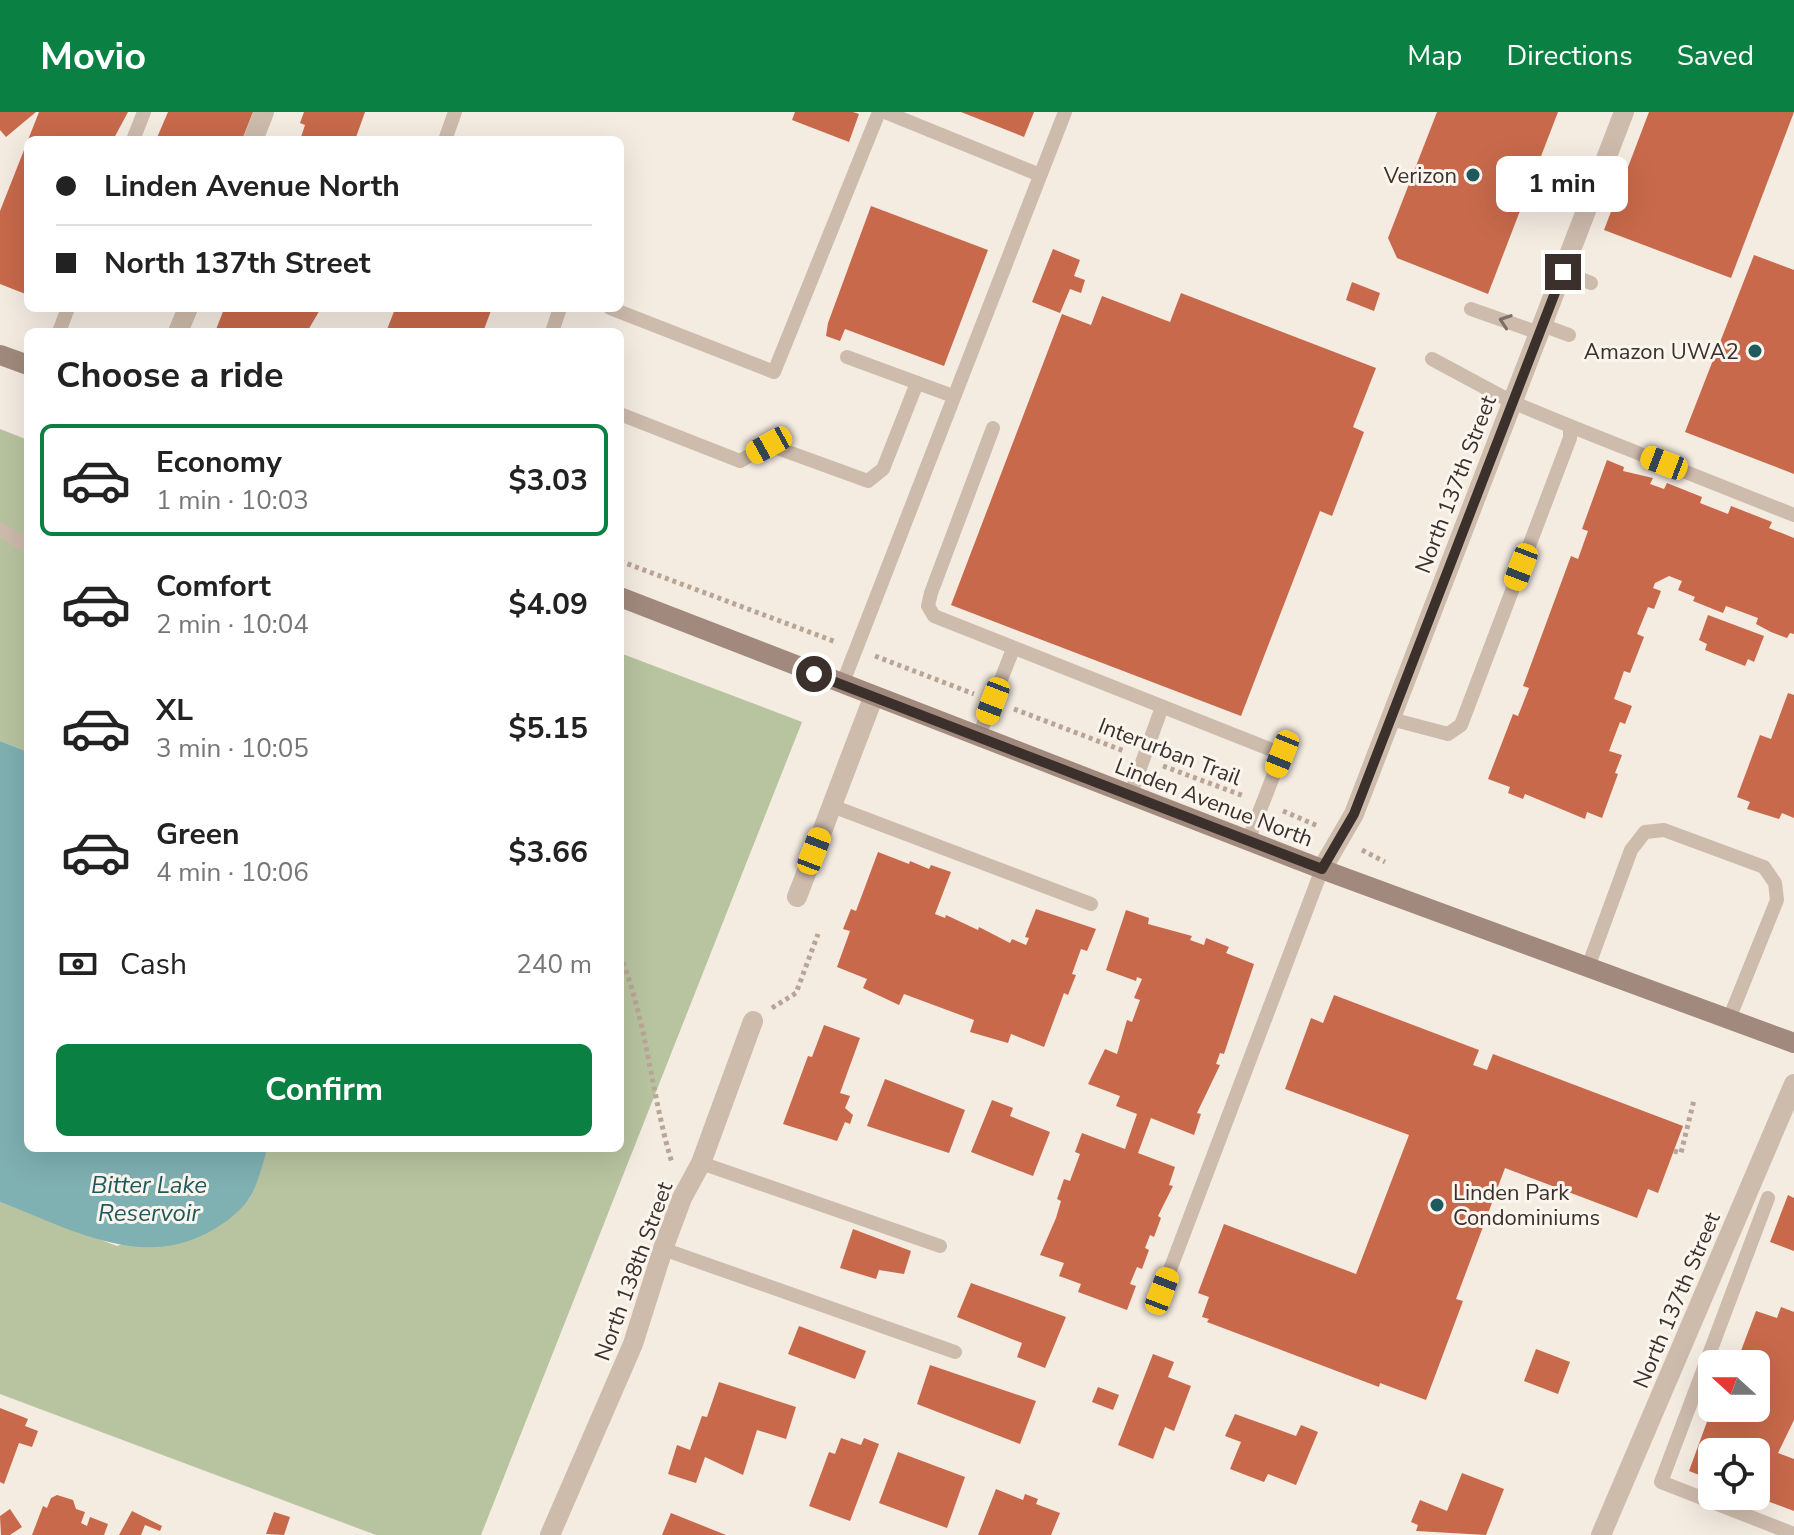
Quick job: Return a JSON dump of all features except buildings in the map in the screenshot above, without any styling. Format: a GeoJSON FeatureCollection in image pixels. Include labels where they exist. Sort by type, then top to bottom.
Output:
{"type":"FeatureCollection","features":[{"type":"Feature","properties":{"kind":"street"},"geometry":{"type":"LineString","coordinates":[[255,136],[264,112]]}},
{"type":"Feature","properties":{"kind":"street","name":"North 137th Street"},"geometry":{"type":"LineString","coordinates":[[1322,869],[1342,840],[1391,719],[1624,112]]}},
{"type":"Feature","properties":{"kind":"street"},"geometry":{"type":"LineString","coordinates":[[0,355],[24,364]]}},
{"type":"Feature","properties":{"kind":"street","name":"Linden Avenue North"},"geometry":{"type":"LineString","coordinates":[[624,599],[873,698],[1248,841],[1794,1043]]}},
{"type":"Feature","properties":{"kind":"street"},"geometry":{"type":"LineString","coordinates":[[797,897],[873,698]]}},
{"type":"Feature","properties":{"kind":"street","name":"North 138th Street"},"geometry":{"type":"LineString","coordinates":[[550,1535],[633,1344],[663,1249],[682,1198],[701,1163],[753,1021]]}},
{"type":"Feature","properties":{"kind":"street","name":"North 137th Street"},"geometry":{"type":"LineString","coordinates":[[1601,1535],[1794,1084]]}},
{"type":"Feature","properties":{"kind":"lane"},"geometry":{"type":"LineString","coordinates":[[135,136],[144,112]]}},
{"type":"Feature","properties":{"kind":"lane"},"geometry":{"type":"LineString","coordinates":[[446,136],[455,112]]}},
{"type":"Feature","properties":{"kind":"lane"},"geometry":{"type":"LineString","coordinates":[[620,312],[774,372],[882,112],[1040,175]]}},
{"type":"Feature","properties":{"kind":"lane"},"geometry":{"type":"LineString","coordinates":[[842,685],[1065,112]]}},
{"type":"Feature","properties":{"kind":"lane"},"geometry":{"type":"LineString","coordinates":[[1563,272],[1591,283]]}},
{"type":"Feature","properties":{"kind":"lane"},"geometry":{"type":"LineString","coordinates":[[1471,309],[1569,335]]}},
{"type":"Feature","properties":{"kind":"lane"},"geometry":{"type":"LineString","coordinates":[[847,357],[953,396]]}},
{"type":"Feature","properties":{"kind":"lane"},"geometry":{"type":"LineString","coordinates":[[1432,359],[1512,402],[1794,515]]}},
{"type":"Feature","properties":{"kind":"lane"},"geometry":{"type":"LineString","coordinates":[[624,416],[740,461],[769,445],[868,481],[883,469],[917,383]]}},
{"type":"Feature","properties":{"kind":"lane"},"geometry":{"type":"LineString","coordinates":[[1391,719],[1448,734],[1461,725],[1570,438],[1570,426]]}},
{"type":"Feature","properties":{"kind":"lane"},"geometry":{"type":"LineString","coordinates":[[993,428],[928,606],[944,623],[1282,754]]}},
{"type":"Feature","properties":{"kind":"lane"},"geometry":{"type":"LineString","coordinates":[[0,529],[24,544]]}},
{"type":"Feature","properties":{"kind":"lane"},"geometry":{"type":"LineString","coordinates":[[978,738],[1013,649]]}},
{"type":"Feature","properties":{"kind":"lane"},"geometry":{"type":"LineString","coordinates":[[1130,796],[1162,707]]}},
{"type":"Feature","properties":{"kind":"lane"},"geometry":{"type":"LineString","coordinates":[[1248,841],[1288,738]]}},
{"type":"Feature","properties":{"kind":"lane"},"geometry":{"type":"LineString","coordinates":[[832,806],[1091,904]]}},
{"type":"Feature","properties":{"kind":"lane"},"geometry":{"type":"LineString","coordinates":[[1588,967],[1631,850],[1645,832],[1664,830],[1764,867],[1775,883],[1777,900],[1729,1019]]}},
{"type":"Feature","properties":{"kind":"lane"},"geometry":{"type":"LineString","coordinates":[[1162,1291],[1322,869]]}},
{"type":"Feature","properties":{"kind":"lane"},"geometry":{"type":"LineString","coordinates":[[701,1163],[940,1246]]}},
{"type":"Feature","properties":{"kind":"lane"},"geometry":{"type":"LineString","coordinates":[[1768,1198],[1661,1482],[1794,1534]]}},
{"type":"Feature","properties":{"kind":"lane"},"geometry":{"type":"LineString","coordinates":[[663,1249],[955,1352]]}},
{"type":"Feature","properties":{"kind":"path","name":"Interurban Trail"},"geometry":{"type":"LineString","coordinates":[[624,562],[1313,823],[1387,863]]}},
{"type":"Feature","properties":{"kind":"path"},"geometry":{"type":"LineString","coordinates":[[753,1021],[796,993],[818,934]]}},
{"type":"Feature","properties":{"kind":"path"},"geometry":{"type":"LineString","coordinates":[[624,968],[640,1020],[658,1117],[682,1198]]}},
{"type":"Feature","properties":{"kind":"path"},"geometry":{"type":"LineString","coordinates":[[1674,1151],[1681,1153],[1694,1100]]}},
{"type":"Feature","properties":{"kind":"green space"},"geometry":{"type":"Polygon","coordinates":[[[0,429],[24,438],[24,750],[0,741],[0,429]]]}},
{"type":"Feature","properties":{"kind":"green space"},"geometry":{"type":"Polygon","coordinates":[[[624,655],[802,722],[481,1535],[376,1535],[0,1394],[0,1202],[117,1246],[249,1199],[267,1152],[624,1152],[624,655]]]}},
{"type":"Feature","properties":{"kind":"water","name":"Bitter Lake Reservoir"},"geometry":{"type":"Polygon","coordinates":[[[0,741],[24,750],[24,1152],[267,1152],[257,1182],[239,1210],[217,1228],[179,1244],[127,1246],[101,1240],[0,1202],[0,741]]]}},
{"type":"Feature","properties":{"kind":"place","name":"Verizon"},"geometry":{"type":"Point","coordinates":[1473,175]}},
{"type":"Feature","properties":{"kind":"place","name":"Amazon UWA2"},"geometry":{"type":"Point","coordinates":[1755,351]}},
{"type":"Feature","properties":{"kind":"place","name":"Linden Park Condominiums"},"geometry":{"type":"Point","coordinates":[1437,1205]}},
{"type":"Feature","properties":{"kind":"route"},"geometry":{"type":"LineString","coordinates":[[814,674],[1322,869],[1342,840],[1354,814],[1563,272]]}}]}
